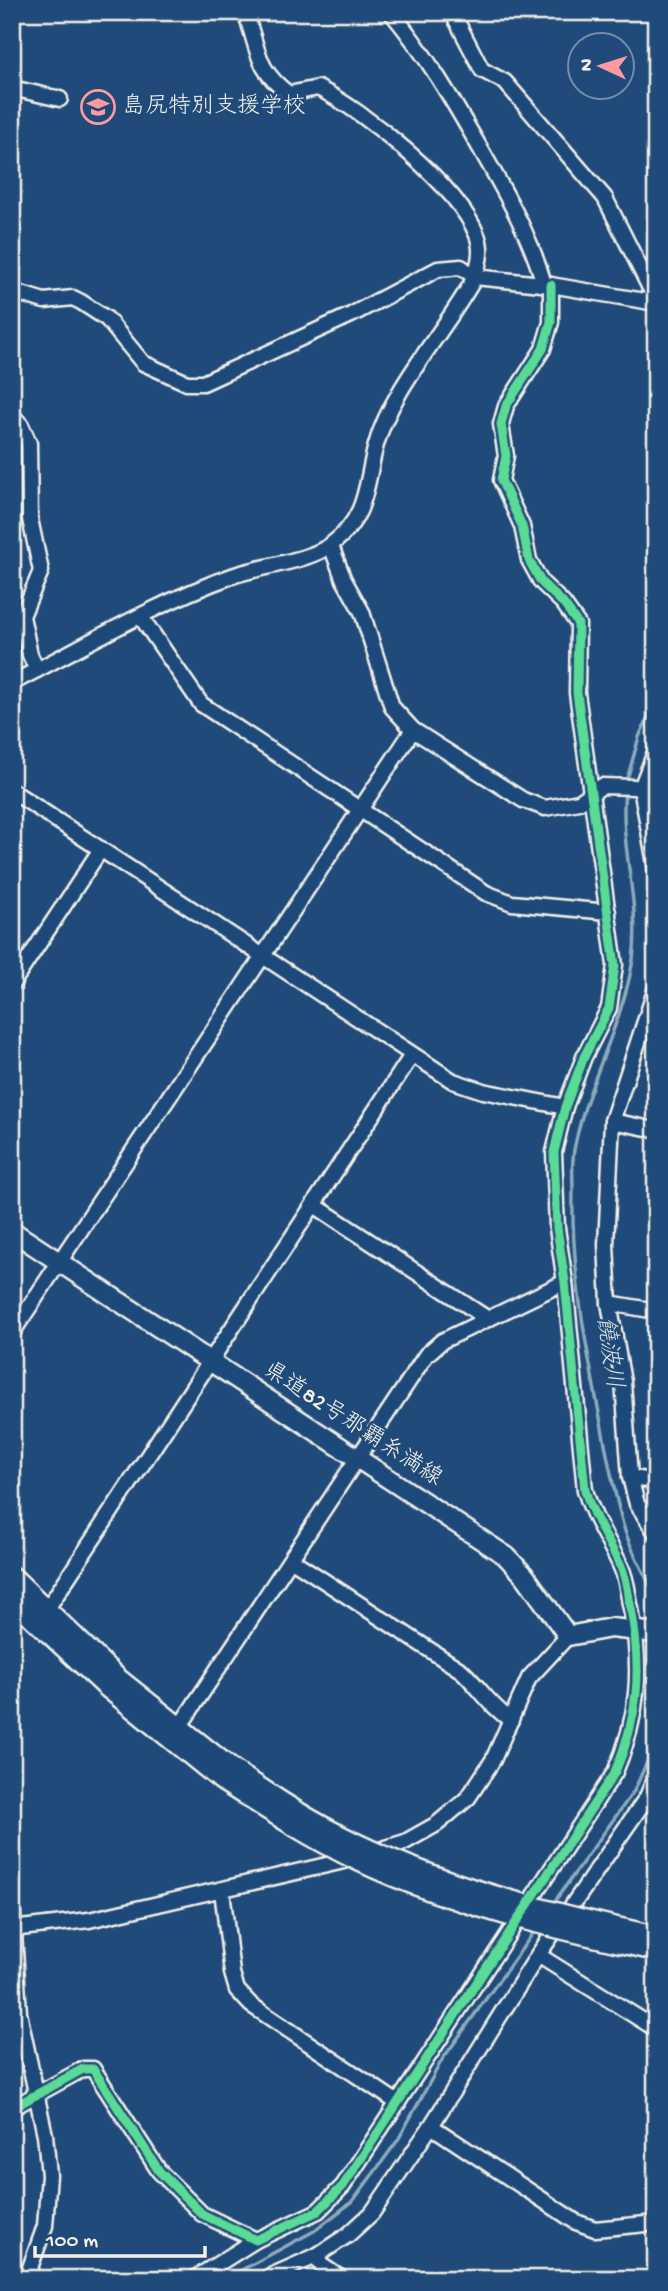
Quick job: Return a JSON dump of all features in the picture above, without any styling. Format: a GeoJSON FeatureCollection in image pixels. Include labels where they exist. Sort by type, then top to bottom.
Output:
{"type":"FeatureCollection","features":[{"type":"Feature","properties":{"kind":"main road","name":"県道82号那覇糸満線"},"geometry":{"type":"LineString","coordinates":[[12,1231],[506,1556],[525,1576],[568,1636]]}},
{"type":"Feature","properties":{"kind":"main road"},"geometry":{"type":"LineString","coordinates":[[12,1576],[118,1678],[178,1729],[226,1775],[333,1832],[407,1866],[504,1899],[656,1936]]}},
{"type":"Feature","properties":{"kind":"main road"},"geometry":{"type":"LineString","coordinates":[[12,1600],[106,1686],[310,1836],[402,1880],[512,1917],[656,1951]]}},
{"type":"Feature","properties":{"kind":"main road"},"geometry":{"type":"LineString","coordinates":[[568,1636],[611,1628],[646,1631]]}},
{"type":"Feature","properties":{"kind":"street"},"geometry":{"type":"LineString","coordinates":[[12,682],[141,617],[233,576],[331,545],[350,527],[366,498],[375,445],[386,415],[475,277],[481,260],[478,237],[470,220],[435,175],[348,103],[318,88],[289,94],[270,80],[261,65],[245,12]]}},
{"type":"Feature","properties":{"kind":"street"},"geometry":{"type":"LineString","coordinates":[[194,2279],[256,2239],[318,2211],[343,2186],[615,1772],[630,1740],[638,1700],[639,1655],[646,1631],[623,1571],[593,1518],[585,1490],[565,1282],[557,1228],[554,1152],[565,1107],[584,1057],[610,1008],[615,965],[596,789],[577,693],[578,624],[563,603],[541,582],[529,560],[522,526],[501,480],[506,456],[501,424],[506,406],[543,349],[551,322],[548,284],[519,216],[441,83],[391,12]]}},
{"type":"Feature","properties":{"kind":"street"},"geometry":{"type":"LineString","coordinates":[[452,12],[482,70],[505,82],[605,198],[656,302]]}},
{"type":"Feature","properties":{"kind":"street"},"geometry":{"type":"LineString","coordinates":[[12,88],[60,99]]}},
{"type":"Feature","properties":{"kind":"street"},"geometry":{"type":"LineString","coordinates":[[12,291],[44,301],[73,298],[81,302],[107,319],[143,363],[187,383],[203,383],[351,315],[438,269],[461,267],[475,277],[548,284],[656,302]]}},
{"type":"Feature","properties":{"kind":"street"},"geometry":{"type":"LineString","coordinates":[[12,415],[15,415],[29,443],[30,519],[41,571],[22,617],[30,655],[37,670]]}},
{"type":"Feature","properties":{"kind":"street"},"geometry":{"type":"LineString","coordinates":[[331,545],[344,580],[362,612],[391,707],[413,730],[523,800],[545,808],[579,802],[596,789],[638,788],[656,793]]}},
{"type":"Feature","properties":{"kind":"street"},"geometry":{"type":"LineString","coordinates":[[141,617],[201,704],[498,898],[512,903],[608,912]]}},
{"type":"Feature","properties":{"kind":"street"},"geometry":{"type":"LineString","coordinates":[[12,1333],[413,730]]}},
{"type":"Feature","properties":{"kind":"street"},"geometry":{"type":"LineString","coordinates":[[656,750],[638,788],[656,869]]}},
{"type":"Feature","properties":{"kind":"street"},"geometry":{"type":"LineString","coordinates":[[12,791],[453,1081],[483,1091],[565,1107]]}},
{"type":"Feature","properties":{"kind":"street"},"geometry":{"type":"LineString","coordinates":[[12,984],[101,849]]}},
{"type":"Feature","properties":{"kind":"street"},"geometry":{"type":"LineString","coordinates":[[656,988],[612,1121],[606,1244],[609,1303],[623,1382],[630,1477],[637,1504],[656,1533]]}},
{"type":"Feature","properties":{"kind":"street"},"geometry":{"type":"LineString","coordinates":[[47,1609],[412,1055]]}},
{"type":"Feature","properties":{"kind":"street"},"geometry":{"type":"LineString","coordinates":[[612,1121],[656,1130]]}},
{"type":"Feature","properties":{"kind":"street"},"geometry":{"type":"LineString","coordinates":[[314,1205],[488,1320]]}},
{"type":"Feature","properties":{"kind":"street"},"geometry":{"type":"LineString","coordinates":[[178,1729],[360,1458],[426,1354],[443,1341],[565,1282]]}},
{"type":"Feature","properties":{"kind":"street"},"geometry":{"type":"LineString","coordinates":[[609,1303],[656,1311]]}},
{"type":"Feature","properties":{"kind":"street"},"geometry":{"type":"LineString","coordinates":[[630,1477],[656,1482]]}},
{"type":"Feature","properties":{"kind":"street"},"geometry":{"type":"LineString","coordinates":[[292,1560],[462,1671],[479,1688],[494,1710],[511,1720]]}},
{"type":"Feature","properties":{"kind":"street"},"geometry":{"type":"LineString","coordinates":[[13,1929],[89,1920],[356,1857],[405,1842],[437,1824],[468,1798],[482,1779],[529,1678],[568,1636]]}},
{"type":"Feature","properties":{"kind":"street"},"geometry":{"type":"LineString","coordinates":[[264,2279],[316,2256],[348,2235],[372,2213],[431,2126],[538,1955],[651,1800],[656,1775]]}},
{"type":"Feature","properties":{"kind":"street"},"geometry":{"type":"LineString","coordinates":[[222,1890],[237,1990],[251,2005],[398,2103]]}},
{"type":"Feature","properties":{"kind":"street"},"geometry":{"type":"LineString","coordinates":[[12,1900],[19,2013],[45,2135],[49,2175],[45,2226],[26,2279]]}},
{"type":"Feature","properties":{"kind":"street"},"geometry":{"type":"LineString","coordinates":[[538,1955],[656,2029]]}},
{"type":"Feature","properties":{"kind":"street"},"geometry":{"type":"LineString","coordinates":[[12,2108],[83,2068],[93,2069],[159,2171],[202,2214],[256,2239]]}},
{"type":"Feature","properties":{"kind":"street"},"geometry":{"type":"LineString","coordinates":[[431,2126],[576,2222],[595,2229],[656,2224]]}},
{"type":"Feature","properties":{"kind":"street"},"geometry":{"type":"LineString","coordinates":[[316,2256],[321,2265],[342,2279]]}},
{"type":"Feature","properties":{"kind":"waterway","name":"饒波川"},"geometry":{"type":"LineString","coordinates":[[626,783],[639,737],[656,699]]}},
{"type":"Feature","properties":{"kind":"waterway","name":"饒波川"},"geometry":{"type":"LineString","coordinates":[[625,790],[625,832],[635,938],[633,959],[622,1006],[588,1098],[575,1145],[574,1250],[585,1337],[614,1490],[628,1540],[656,1598]]}},
{"type":"Feature","properties":{"kind":"waterway","name":"饒波川"},"geometry":{"type":"LineString","coordinates":[[552,1905],[634,1791],[656,1742]]}},
{"type":"Feature","properties":{"kind":"waterway","name":"饒波川"},"geometry":{"type":"LineString","coordinates":[[225,2279],[314,2231],[353,2201],[398,2140],[442,2060],[536,1929]]}},
{"type":"Feature","properties":{"kind":"cycle path"},"geometry":{"type":"LineString","coordinates":[[12,2108],[83,2069],[93,2069],[159,2171],[202,2214],[256,2240],[318,2211],[343,2186],[615,1772],[629,1732],[634,1712],[637,1652],[623,1572],[585,1490],[565,1282],[557,1228],[554,1152],[565,1107],[584,1057],[609,1008],[615,965],[577,693],[578,624],[563,603],[541,582],[529,560],[522,526],[501,480],[506,456],[501,424],[506,406],[543,349],[551,322],[551,285]]}},
{"type":"Feature","properties":{"kind":"place","name":"島尻特別支援学校"},"geometry":{"type":"Point","coordinates":[98,107]}}]}
